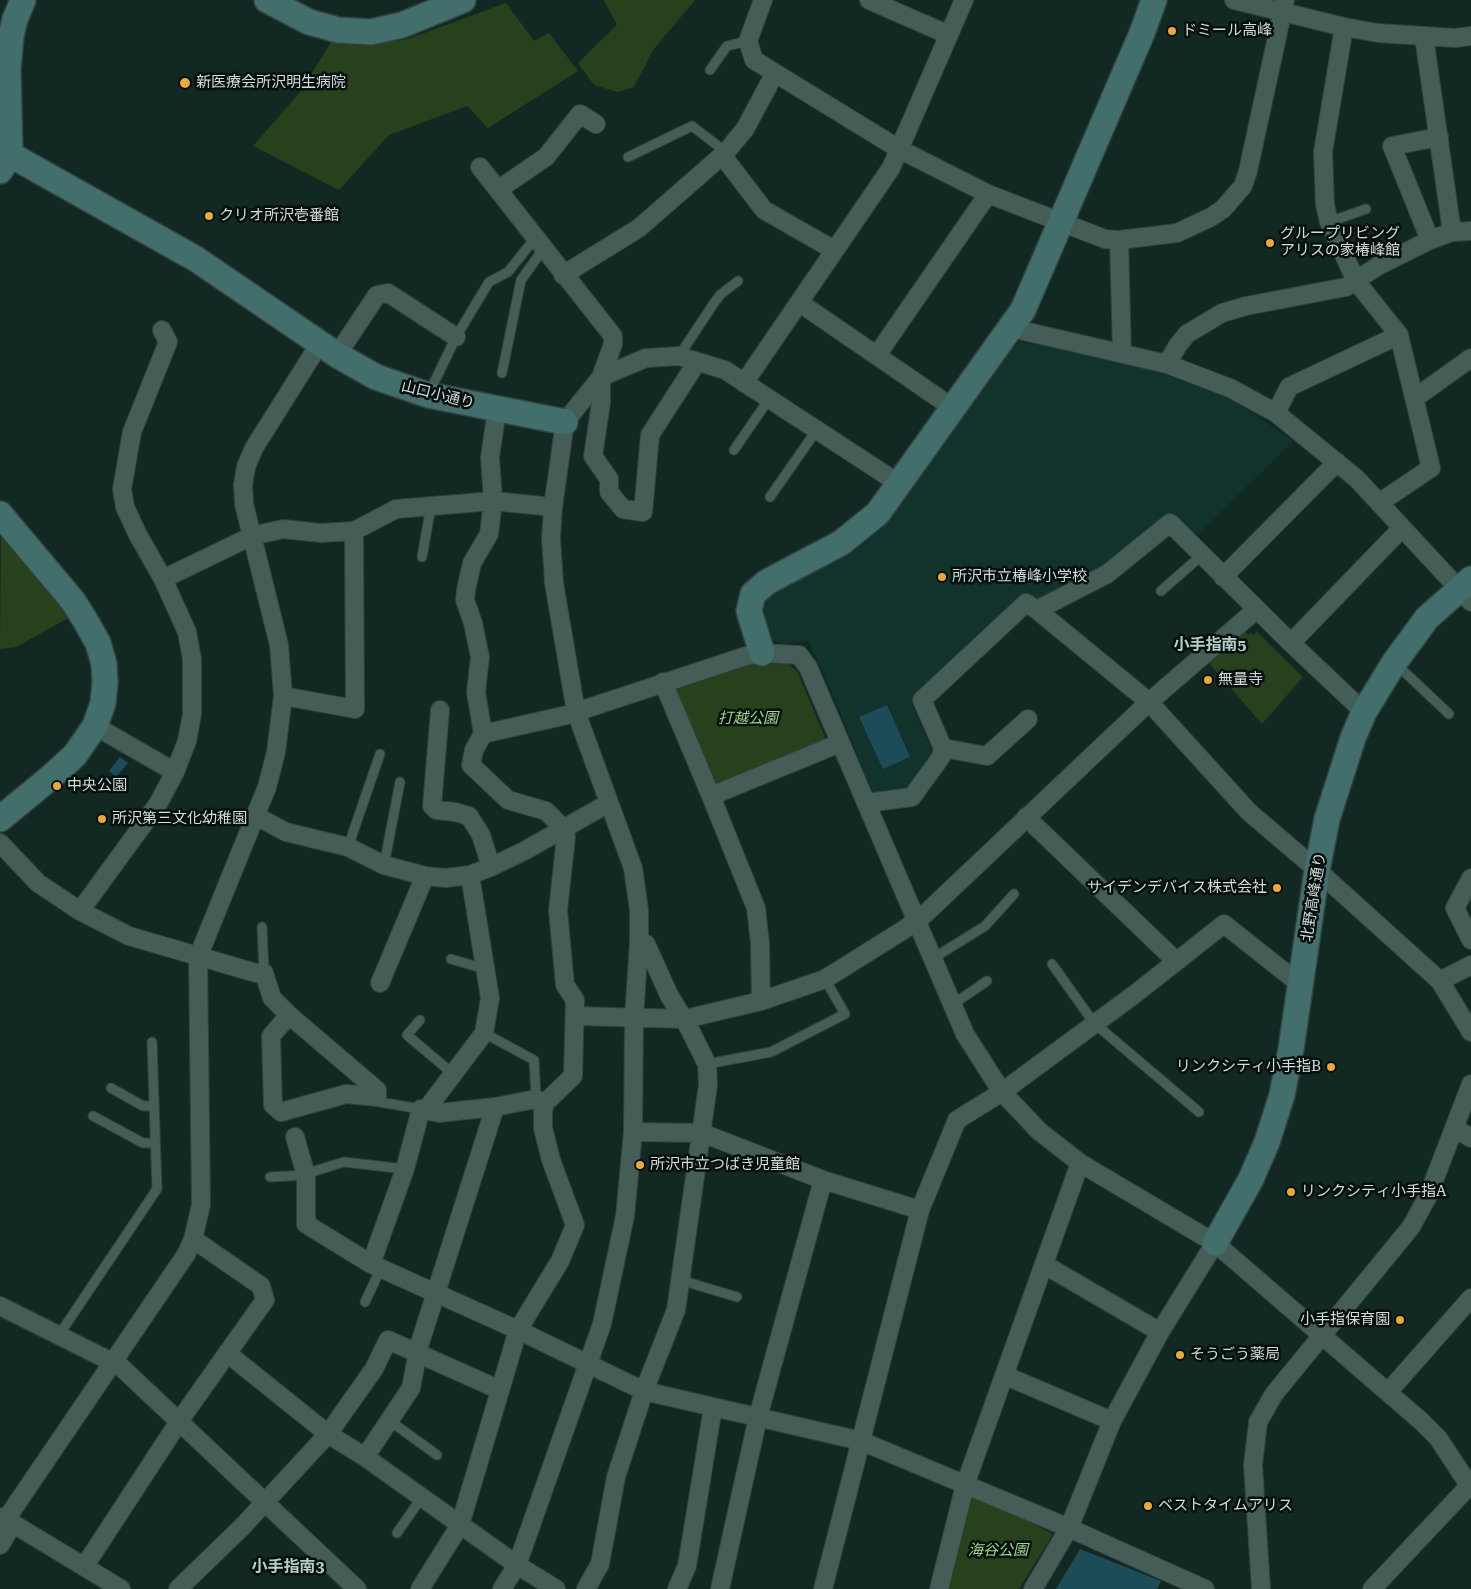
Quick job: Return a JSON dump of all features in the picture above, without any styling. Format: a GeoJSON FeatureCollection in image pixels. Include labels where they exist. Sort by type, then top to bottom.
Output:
{"type":"FeatureCollection","features":[{"type":"Feature","properties":{"kind":"street"},"geometry":{"type":"LineString","coordinates":[[3,158],[9,52],[15,19],[23,0]]}},
{"type":"Feature","properties":{"kind":"street"},"geometry":{"type":"LineString","coordinates":[[267,0],[309,22],[338,30],[371,32],[402,25],[463,0]]}},
{"type":"Feature","properties":{"kind":"street"},"geometry":{"type":"LineString","coordinates":[[763,0],[748,40],[754,60],[899,149],[988,194],[1105,239],[1119,240],[1177,233],[1195,226],[1223,209],[1243,186],[1248,171],[1284,6]]}},
{"type":"Feature","properties":{"kind":"street"},"geometry":{"type":"LineString","coordinates":[[869,0],[949,35]]}},
{"type":"Feature","properties":{"kind":"street"},"geometry":{"type":"LineString","coordinates":[[744,383],[800,303],[834,250],[871,200],[891,168],[964,0]]}},
{"type":"Feature","properties":{"kind":"street"},"geometry":{"type":"LineString","coordinates":[[762,653],[749,611],[753,594],[767,582],[841,543],[878,512],[1023,310],[1135,50],[1154,0]]}},
{"type":"Feature","properties":{"kind":"street"},"geometry":{"type":"LineString","coordinates":[[1234,0],[1284,6],[1344,27],[1378,33],[1424,37],[1471,36]]}},
{"type":"Feature","properties":{"kind":"street"},"geometry":{"type":"LineString","coordinates":[[1344,27],[1323,152],[1325,205],[1329,222],[1356,281],[1399,335],[1431,468],[1379,503]]}},
{"type":"Feature","properties":{"kind":"street"},"geometry":{"type":"LineString","coordinates":[[1424,37],[1452,232]]}},
{"type":"Feature","properties":{"kind":"street"},"geometry":{"type":"LineString","coordinates":[[563,275],[639,228],[724,153],[745,129],[775,73]]}},
{"type":"Feature","properties":{"kind":"street"},"geometry":{"type":"LineString","coordinates":[[499,189],[546,157],[580,114],[596,124]]}},
{"type":"Feature","properties":{"kind":"street"},"geometry":{"type":"LineString","coordinates":[[1430,240],[1392,146],[1439,137]]}},
{"type":"Feature","properties":{"kind":"street"},"geometry":{"type":"LineString","coordinates":[[724,153],[764,210],[834,250]]}},
{"type":"Feature","properties":{"kind":"street","name":"山口小通り"},"geometry":{"type":"LineString","coordinates":[[3,158],[196,259],[329,349],[376,377],[428,395],[565,422]]}},
{"type":"Feature","properties":{"kind":"street"},"geometry":{"type":"LineString","coordinates":[[480,166],[540,242],[563,275],[613,336],[613,344],[602,377],[601,402],[593,456],[609,480],[609,492],[623,509],[643,512],[650,435],[696,362]]}},
{"type":"Feature","properties":{"kind":"street"},"geometry":{"type":"LineString","coordinates":[[877,356],[988,194]]}},
{"type":"Feature","properties":{"kind":"street"},"geometry":{"type":"LineString","coordinates":[[1167,364],[1178,345],[1188,334],[1222,313],[1246,306],[1346,287],[1378,266],[1430,240],[1452,232],[1471,231]]}},
{"type":"Feature","properties":{"kind":"street"},"geometry":{"type":"LineString","coordinates":[[1119,240],[1122,352]]}},
{"type":"Feature","properties":{"kind":"street"},"geometry":{"type":"LineString","coordinates":[[5,1519],[187,1253],[194,1239],[201,1205],[198,957],[254,815],[267,787],[276,752],[283,696],[280,645],[244,504],[243,485],[246,467],[254,448],[329,349],[377,295],[388,293],[456,337]]}},
{"type":"Feature","properties":{"kind":"street"},"geometry":{"type":"LineString","coordinates":[[800,303],[953,408]]}},
{"type":"Feature","properties":{"kind":"street"},"geometry":{"type":"LineString","coordinates":[[1011,328],[1122,352],[1167,364],[1230,388],[1276,413],[1337,462],[1467,590]]}},
{"type":"Feature","properties":{"kind":"street"},"geometry":{"type":"LineString","coordinates":[[80,911],[158,804],[175,772],[187,741],[192,714],[192,659],[187,632],[163,579],[134,528],[125,507],[122,489],[132,432],[168,342],[162,330]]}},
{"type":"Feature","properties":{"kind":"street"},"geometry":{"type":"LineString","coordinates":[[1276,413],[1289,387],[1399,335]]}},
{"type":"Feature","properties":{"kind":"street"},"geometry":{"type":"LineString","coordinates":[[502,1589],[517,1566],[589,1366],[602,1324],[625,1216],[633,1132],[634,1018],[639,942],[638,910],[632,868],[607,804],[576,712],[554,582],[551,538],[553,507],[565,422],[602,377],[646,358],[678,356],[725,370],[898,483]]}},
{"type":"Feature","properties":{"kind":"street"},"geometry":{"type":"LineString","coordinates":[[1415,398],[1471,358]]}},
{"type":"Feature","properties":{"kind":"street"},"geometry":{"type":"LineString","coordinates":[[423,1110],[439,1113],[541,1101],[573,1076],[575,1000],[565,985],[558,910],[566,836],[563,828],[546,811],[508,800],[471,765],[474,750],[483,734],[476,692],[480,657],[473,623],[465,600],[472,563],[489,534],[493,501],[490,457],[496,408]]}},
{"type":"Feature","properties":{"kind":"street"},"geometry":{"type":"LineString","coordinates":[[1223,577],[1337,462]]}},
{"type":"Feature","properties":{"kind":"street"},"geometry":{"type":"LineString","coordinates":[[163,579],[252,536],[283,529],[321,533],[354,532],[396,509],[431,506],[493,501],[553,507]]}},
{"type":"Feature","properties":{"kind":"street"},"geometry":{"type":"LineString","coordinates":[[0,514],[73,600],[98,643],[104,664],[105,682],[103,703],[95,726],[75,755],[52,777],[0,818]]}},
{"type":"Feature","properties":{"kind":"street"},"geometry":{"type":"LineString","coordinates":[[1037,610],[1107,574],[1170,523],[1223,577],[1364,712]]}},
{"type":"Feature","properties":{"kind":"street"},"geometry":{"type":"LineString","coordinates":[[1291,643],[1402,528]]}},
{"type":"Feature","properties":{"kind":"street"},"geometry":{"type":"LineString","coordinates":[[283,696],[355,710],[354,532]]}},
{"type":"Feature","properties":{"kind":"street","name":"北野高峰通り"},"geometry":{"type":"LineString","coordinates":[[1215,1243],[1231,1217],[1267,1142],[1284,1086],[1301,985],[1317,870],[1327,819],[1353,738],[1364,712],[1394,663],[1427,618],[1467,590]]}},
{"type":"Feature","properties":{"kind":"street"},"geometry":{"type":"LineString","coordinates":[[866,802],[912,797],[941,757],[943,748],[922,700],[1026,604],[1037,610],[1150,702],[1249,812],[1317,870],[1440,982],[1471,1032]]}},
{"type":"Feature","properties":{"kind":"street"},"geometry":{"type":"LineString","coordinates":[[576,1016],[685,1019],[761,1001],[825,979],[915,922],[1150,702],[1257,609]]}},
{"type":"Feature","properties":{"kind":"street"},"geometry":{"type":"LineString","coordinates":[[483,734],[576,712],[663,682],[762,653],[798,655],[808,666],[915,922],[952,1005],[977,1054],[1002,1092],[1039,1131],[1080,1163],[1215,1243],[1388,1392],[1438,1438],[1471,1486],[1372,1589]]}},
{"type":"Feature","properties":{"kind":"street"},"geometry":{"type":"LineString","coordinates":[[663,682],[756,908],[760,943],[761,1001]]}},
{"type":"Feature","properties":{"kind":"street"},"geometry":{"type":"LineString","coordinates":[[440,710],[432,806],[436,810],[469,816],[481,835],[491,867]]}},
{"type":"Feature","properties":{"kind":"street"},"geometry":{"type":"LineString","coordinates":[[943,748],[987,756],[1028,720]]}},
{"type":"Feature","properties":{"kind":"street"},"geometry":{"type":"LineString","coordinates":[[95,726],[175,772]]}},
{"type":"Feature","properties":{"kind":"street"},"geometry":{"type":"LineString","coordinates":[[711,796],[840,743]]}},
{"type":"Feature","properties":{"kind":"street"},"geometry":{"type":"LineString","coordinates":[[254,815],[286,832],[348,847],[384,865],[425,876],[446,878],[470,875],[491,867],[526,850],[607,804]]}},
{"type":"Feature","properties":{"kind":"street"},"geometry":{"type":"LineString","coordinates":[[1026,817],[1176,961]]}},
{"type":"Feature","properties":{"kind":"street"},"geometry":{"type":"LineString","coordinates":[[0,843],[38,883],[80,911],[129,936],[256,973],[264,972],[272,998],[289,1015],[377,1090],[377,1097],[346,1094],[281,1112],[273,1106],[271,1036],[289,1015]]}},
{"type":"Feature","properties":{"kind":"street"},"geometry":{"type":"LineString","coordinates":[[376,1266],[423,1110],[484,1033],[490,998],[470,875]]}},
{"type":"Feature","properties":{"kind":"street"},"geometry":{"type":"LineString","coordinates":[[380,983],[425,876]]}},
{"type":"Feature","properties":{"kind":"street"},"geometry":{"type":"LineString","coordinates":[[1471,878],[1455,908],[1471,940]]}},
{"type":"Feature","properties":{"kind":"street"},"geometry":{"type":"LineString","coordinates":[[823,1589],[920,1210],[957,1120],[1002,1092],[1224,924],[1301,985]]}},
{"type":"Feature","properties":{"kind":"street"},"geometry":{"type":"LineString","coordinates":[[586,1589],[600,1564],[616,1477],[644,1391],[676,1310],[708,1085],[706,1064],[685,1019],[669,995],[646,944],[639,942]]}},
{"type":"Feature","properties":{"kind":"street"},"geometry":{"type":"LineString","coordinates":[[1440,982],[1471,965]]}},
{"type":"Feature","properties":{"kind":"street"},"geometry":{"type":"LineString","coordinates":[[1261,1589],[1252,1465],[1258,1422],[1274,1394],[1411,1227],[1428,1196],[1471,1084]]}},
{"type":"Feature","properties":{"kind":"street"},"geometry":{"type":"LineString","coordinates":[[420,1589],[460,1526],[518,1330],[560,1261],[574,1226],[551,1160],[543,1128],[541,1101]]}},
{"type":"Feature","properties":{"kind":"street"},"geometry":{"type":"LineString","coordinates":[[365,1457],[411,1388],[417,1354],[495,1107]]}},
{"type":"Feature","properties":{"kind":"street"},"geometry":{"type":"LineString","coordinates":[[1454,1128],[1471,1138]]}},
{"type":"Feature","properties":{"kind":"street"},"geometry":{"type":"LineString","coordinates":[[633,1132],[702,1133],[823,1180],[920,1210]]}},
{"type":"Feature","properties":{"kind":"street"},"geometry":{"type":"LineString","coordinates":[[295,1137],[305,1174],[306,1224],[376,1266],[518,1330],[644,1391],[861,1441],[1069,1528],[1206,1589]]}},
{"type":"Feature","properties":{"kind":"street"},"geometry":{"type":"LineString","coordinates":[[939,1589],[965,1485],[1006,1376],[1080,1163]]}},
{"type":"Feature","properties":{"kind":"street"},"geometry":{"type":"LineString","coordinates":[[720,1589],[758,1417],[823,1180]]}},
{"type":"Feature","properties":{"kind":"street"},"geometry":{"type":"LineString","coordinates":[[84,1567],[180,1420],[265,1300],[261,1286],[194,1239]]}},
{"type":"Feature","properties":{"kind":"street"},"geometry":{"type":"LineString","coordinates":[[1033,1589],[1069,1528],[1112,1421],[1160,1332],[1215,1243]]}},
{"type":"Feature","properties":{"kind":"street"},"geometry":{"type":"LineString","coordinates":[[1045,1265],[1160,1332]]}},
{"type":"Feature","properties":{"kind":"street"},"geometry":{"type":"LineString","coordinates":[[1388,1392],[1471,1298]]}},
{"type":"Feature","properties":{"kind":"street"},"geometry":{"type":"LineString","coordinates":[[2,1312],[59,1335],[113,1361],[180,1420],[357,1589]]}},
{"type":"Feature","properties":{"kind":"street"},"geometry":{"type":"LineString","coordinates":[[182,1588],[328,1434],[374,1369],[388,1340],[500,1390]]}},
{"type":"Feature","properties":{"kind":"street"},"geometry":{"type":"LineString","coordinates":[[227,1353],[328,1434],[365,1457],[517,1566],[556,1589]]}},
{"type":"Feature","properties":{"kind":"street"},"geometry":{"type":"LineString","coordinates":[[1006,1376],[1112,1421]]}},
{"type":"Feature","properties":{"kind":"street"},"geometry":{"type":"LineString","coordinates":[[677,1589],[686,1566],[713,1407]]}},
{"type":"Feature","properties":{"kind":"street"},"geometry":{"type":"LineString","coordinates":[[0,1545],[9,1530],[5,1519]]}},
{"type":"Feature","properties":{"kind":"street"},"geometry":{"type":"LineString","coordinates":[[5,1519],[121,1589]]}},
{"type":"Feature","properties":{"kind":"lane"},"geometry":{"type":"LineString","coordinates":[[710,70],[727,46],[748,40]]}},
{"type":"Feature","properties":{"kind":"lane"},"geometry":{"type":"LineString","coordinates":[[628,157],[692,126],[724,153]]}},
{"type":"Feature","properties":{"kind":"lane"},"geometry":{"type":"LineString","coordinates":[[1329,222],[1366,209]]}},
{"type":"Feature","properties":{"kind":"lane"},"geometry":{"type":"LineString","coordinates":[[428,395],[456,337],[489,282],[508,272],[540,242]]}},
{"type":"Feature","properties":{"kind":"lane"},"geometry":{"type":"LineString","coordinates":[[502,374],[521,280],[540,242]]}},
{"type":"Feature","properties":{"kind":"lane"},"geometry":{"type":"LineString","coordinates":[[678,356],[721,294],[738,281]]}},
{"type":"Feature","properties":{"kind":"lane"},"geometry":{"type":"LineString","coordinates":[[734,450],[769,399]]}},
{"type":"Feature","properties":{"kind":"lane"},"geometry":{"type":"LineString","coordinates":[[770,497],[816,431]]}},
{"type":"Feature","properties":{"kind":"lane"},"geometry":{"type":"LineString","coordinates":[[422,557],[431,506]]}},
{"type":"Feature","properties":{"kind":"lane"},"geometry":{"type":"LineString","coordinates":[[1161,591],[1202,555]]}},
{"type":"Feature","properties":{"kind":"lane"},"geometry":{"type":"LineString","coordinates":[[1394,663],[1449,714]]}},
{"type":"Feature","properties":{"kind":"lane"},"geometry":{"type":"LineString","coordinates":[[348,847],[380,754]]}},
{"type":"Feature","properties":{"kind":"lane"},"geometry":{"type":"LineString","coordinates":[[384,865],[400,782]]}},
{"type":"Feature","properties":{"kind":"lane"},"geometry":{"type":"LineString","coordinates":[[932,959],[985,926],[1014,894]]}},
{"type":"Feature","properties":{"kind":"lane"},"geometry":{"type":"LineString","coordinates":[[262,927],[264,972]]}},
{"type":"Feature","properties":{"kind":"lane"},"geometry":{"type":"LineString","coordinates":[[451,959],[484,969]]}},
{"type":"Feature","properties":{"kind":"lane"},"geometry":{"type":"LineString","coordinates":[[1052,964],[1094,1023],[1199,1112]]}},
{"type":"Feature","properties":{"kind":"lane"},"geometry":{"type":"LineString","coordinates":[[706,1064],[771,1052],[846,1014],[825,979]]}},
{"type":"Feature","properties":{"kind":"lane"},"geometry":{"type":"LineString","coordinates":[[952,1005],[986,981]]}},
{"type":"Feature","properties":{"kind":"lane"},"geometry":{"type":"LineString","coordinates":[[420,1020],[407,1034],[452,1073]]}},
{"type":"Feature","properties":{"kind":"lane"},"geometry":{"type":"LineString","coordinates":[[484,1033],[534,1060],[541,1101]]}},
{"type":"Feature","properties":{"kind":"lane"},"geometry":{"type":"LineString","coordinates":[[59,1335],[157,1189],[152,1042]]}},
{"type":"Feature","properties":{"kind":"lane"},"geometry":{"type":"LineString","coordinates":[[111,1088],[143,1106],[154,1106]]}},
{"type":"Feature","properties":{"kind":"lane"},"geometry":{"type":"LineString","coordinates":[[377,1097],[379,1102],[423,1110]]}},
{"type":"Feature","properties":{"kind":"lane"},"geometry":{"type":"LineString","coordinates":[[93,1116],[143,1143],[155,1143]]}},
{"type":"Feature","properties":{"kind":"lane"},"geometry":{"type":"LineString","coordinates":[[270,1177],[305,1174],[344,1162],[405,1169]]}},
{"type":"Feature","properties":{"kind":"lane"},"geometry":{"type":"LineString","coordinates":[[364,1302],[376,1266]]}},
{"type":"Feature","properties":{"kind":"lane"},"geometry":{"type":"LineString","coordinates":[[680,1280],[737,1297]]}},
{"type":"Feature","properties":{"kind":"lane"},"geometry":{"type":"LineString","coordinates":[[390,1421],[436,1455]]}},
{"type":"Feature","properties":{"kind":"lane"},"geometry":{"type":"LineString","coordinates":[[397,1533],[422,1497]]}},
{"type":"Feature","properties":{"kind":"shaded area","name":"所沢市立椿峰小学校"},"geometry":{"type":"Polygon","coordinates":[[[1022,342],[1121,361],[1185,379],[1232,399],[1293,441],[1195,537],[1172,513],[1104,568],[1036,602],[914,698],[911,702],[931,749],[930,756],[909,786],[901,791],[877,794],[872,791],[809,641],[781,644],[772,639],[762,606],[767,595],[863,540],[1011,347],[1022,342]]]}},
{"type":"Feature","properties":{"kind":"shaded area"},"geometry":{"type":"Polygon","coordinates":[[[887,705],[910,757],[883,769],[859,717],[887,705]]]}},
{"type":"Feature","properties":{"kind":"shaded area"},"geometry":{"type":"Polygon","coordinates":[[[120,757],[128,763],[116,777],[109,771],[120,757]]]}},
{"type":"Feature","properties":{"kind":"shaded area"},"geometry":{"type":"Polygon","coordinates":[[[1080,1549],[1161,1581],[1157,1589],[1056,1589],[1080,1549]]]}},
{"type":"Feature","properties":{"kind":"green space"},"geometry":{"type":"Polygon","coordinates":[[[604,0],[695,0],[653,50],[634,87],[618,92],[594,85],[578,63],[617,25],[604,0]]]}},
{"type":"Feature","properties":{"kind":"green space"},"geometry":{"type":"Polygon","coordinates":[[[506,3],[534,41],[549,33],[578,71],[488,128],[467,106],[389,135],[339,190],[253,146],[301,91],[331,42],[362,45],[408,39],[506,3]]]}},
{"type":"Feature","properties":{"kind":"green space"},"geometry":{"type":"Polygon","coordinates":[[[1,531],[70,617],[16,647],[0,649],[1,531]]]}},
{"type":"Feature","properties":{"kind":"green space"},"geometry":{"type":"Polygon","coordinates":[[[1243,630],[1248,635],[1250,633],[1253,635],[1257,632],[1303,677],[1262,724],[1207,661],[1243,630]]]}},
{"type":"Feature","properties":{"kind":"green space","name":"打越公園"},"geometry":{"type":"Polygon","coordinates":[[[787,664],[797,671],[825,737],[822,744],[718,786],[677,694],[678,689],[750,665],[787,664]]]}},
{"type":"Feature","properties":{"kind":"green space","name":"海谷公園"},"geometry":{"type":"Polygon","coordinates":[[[973,1493],[1053,1534],[1019,1589],[949,1589],[973,1493]]]}},
{"type":"Feature","properties":{"kind":"place","name":"ドミール高峰"},"geometry":{"type":"Point","coordinates":[1172,31]}},
{"type":"Feature","properties":{"kind":"place","name":"新医療会所沢明生病院"},"geometry":{"type":"Point","coordinates":[185,83]}},
{"type":"Feature","properties":{"kind":"place","name":"クリオ所沢壱番館"},"geometry":{"type":"Point","coordinates":[209,216]}},
{"type":"Feature","properties":{"kind":"place","name":"グループリビング アリスの家椿峰館"},"geometry":{"type":"Point","coordinates":[1270,243]}},
{"type":"Feature","properties":{"kind":"place","name":"所沢市立椿峰小学校"},"geometry":{"type":"Point","coordinates":[942,577]}},
{"type":"Feature","properties":{"kind":"place","name":"無量寺"},"geometry":{"type":"Point","coordinates":[1208,680]}},
{"type":"Feature","properties":{"kind":"place","name":"中央公園"},"geometry":{"type":"Point","coordinates":[57,786]}},
{"type":"Feature","properties":{"kind":"place","name":"所沢第三文化幼稚園"},"geometry":{"type":"Point","coordinates":[102,819]}},
{"type":"Feature","properties":{"kind":"place","name":"サイデンデバイス株式会社"},"geometry":{"type":"Point","coordinates":[1277,888]}},
{"type":"Feature","properties":{"kind":"place","name":"リンクシティ小手指B"},"geometry":{"type":"Point","coordinates":[1331,1067]}},
{"type":"Feature","properties":{"kind":"place","name":"所沢市立つばき児童館"},"geometry":{"type":"Point","coordinates":[640,1165]}},
{"type":"Feature","properties":{"kind":"place","name":"リンクシティ小手指A"},"geometry":{"type":"Point","coordinates":[1291,1192]}},
{"type":"Feature","properties":{"kind":"place","name":"小手指保育園"},"geometry":{"type":"Point","coordinates":[1400,1320]}},
{"type":"Feature","properties":{"kind":"place","name":"そうごう薬局"},"geometry":{"type":"Point","coordinates":[1180,1355]}},
{"type":"Feature","properties":{"kind":"place","name":"ベストタイムアリス"},"geometry":{"type":"Point","coordinates":[1148,1506]}},
{"type":"Feature","properties":{"kind":"district","name":"小手指南5"},"geometry":{"type":"Point","coordinates":[1210,645]}},
{"type":"Feature","properties":{"kind":"district","name":"小手指南3"},"geometry":{"type":"Point","coordinates":[288,1567]}}]}
